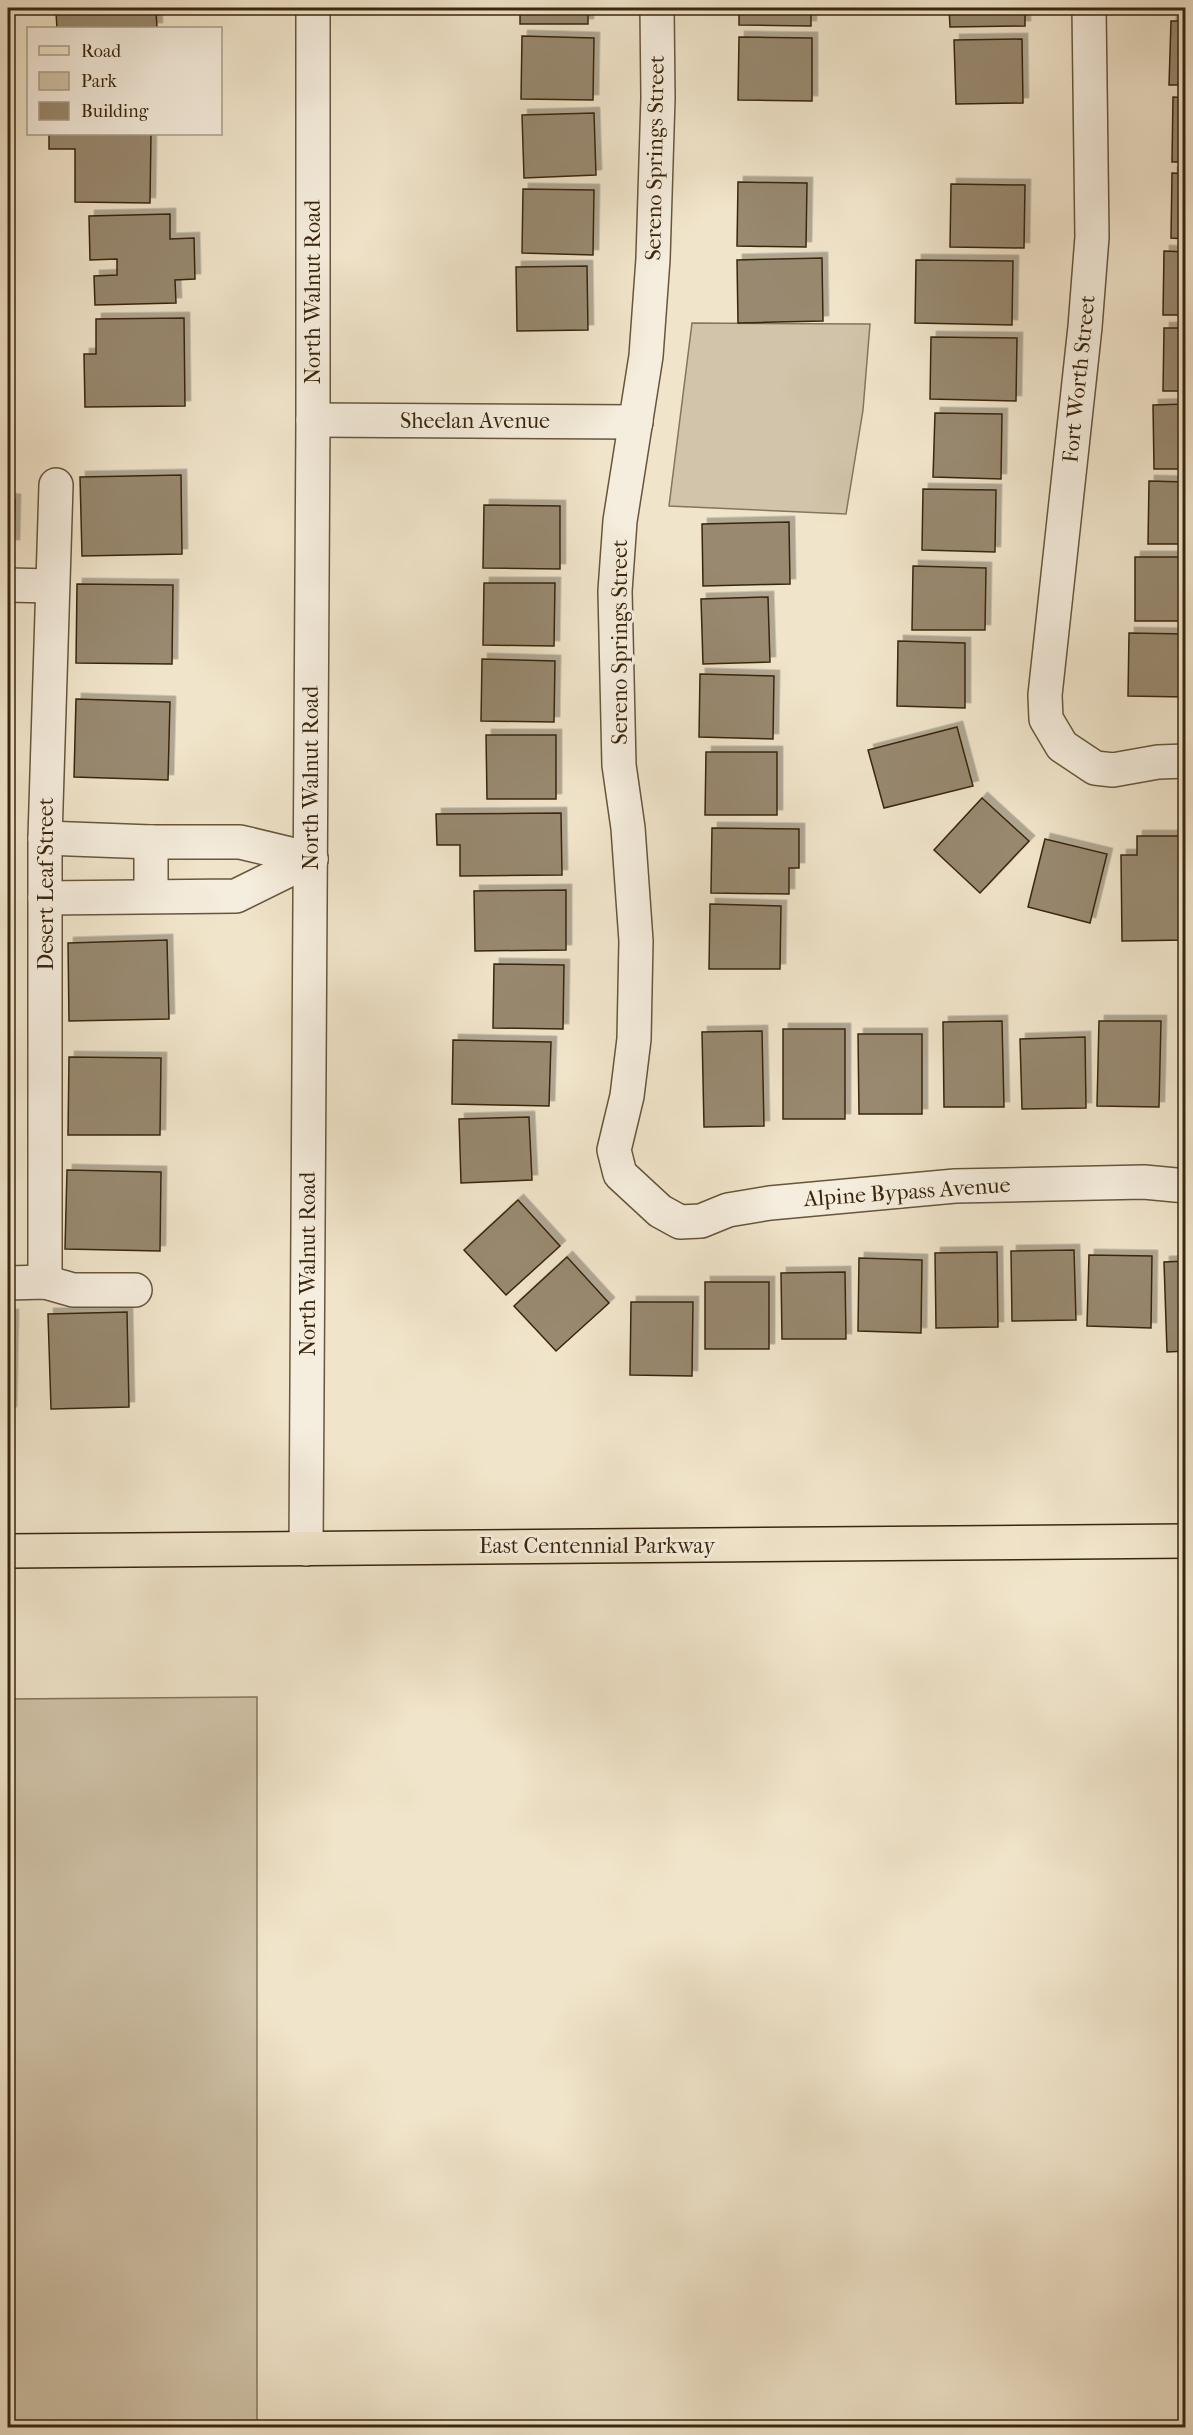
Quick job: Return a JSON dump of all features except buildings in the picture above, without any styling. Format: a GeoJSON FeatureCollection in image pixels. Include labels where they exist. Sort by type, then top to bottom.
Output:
{"type":"FeatureCollection","features":[{"type":"Feature","properties":{"kind":"main road","name":"East Centennial Parkway"},"geometry":{"type":"LineString","coordinates":[[8,1551],[1185,1541]]}},
{"type":"Feature","properties":{"kind":"street","name":"North Walnut Road"},"geometry":{"type":"LineString","coordinates":[[306,1549],[313,420],[313,8]]}},
{"type":"Feature","properties":{"kind":"street","name":"Sereno Springs Street"},"geometry":{"type":"LineString","coordinates":[[640,1194],[620,1174],[614,1150],[627,1096],[634,1039],[636,941],[628,828],[620,765],[615,591],[620,521],[646,356],[653,259],[658,98],[657,8]]}},
{"type":"Feature","properties":{"kind":"street","name":"Fort Worth Street"},"geometry":{"type":"LineString","coordinates":[[1089,8],[1092,237],[1085,327],[1045,695],[1046,719],[1062,746],[1095,768],[1113,770],[1158,762],[1185,761]]}},
{"type":"Feature","properties":{"kind":"street","name":"Sheelan Avenue"},"geometry":{"type":"LineString","coordinates":[[313,420],[636,422]]}},
{"type":"Feature","properties":{"kind":"street","name":"Desert Leaf Street"},"geometry":{"type":"LineString","coordinates":[[45,1282],[45,838],[56,485]]}},
{"type":"Feature","properties":{"kind":"street"},"geometry":{"type":"LineString","coordinates":[[8,585],[52,586]]}},
{"type":"Feature","properties":{"kind":"street"},"geometry":{"type":"LineString","coordinates":[[45,838],[151,843],[240,843],[311,859]]}},
{"type":"Feature","properties":{"kind":"street"},"geometry":{"type":"LineString","coordinates":[[151,843],[151,896]]}},
{"type":"Feature","properties":{"kind":"street"},"geometry":{"type":"LineString","coordinates":[[45,898],[236,896],[311,859]]}},
{"type":"Feature","properties":{"kind":"street","name":"Alpine Bypass Avenue"},"geometry":{"type":"LineString","coordinates":[[640,1194],[660,1211],[680,1222],[701,1221],[728,1210],[770,1203],[955,1186],[1144,1182],[1185,1186]]}},
{"type":"Feature","properties":{"kind":"street"},"geometry":{"type":"LineString","coordinates":[[8,1283],[45,1282],[73,1290],[135,1290]]}},
{"type":"Feature","properties":{"kind":"green space"},"geometry":{"type":"Polygon","coordinates":[[[692,323],[870,324],[863,410],[846,514],[669,506],[692,323]]]}},
{"type":"Feature","properties":{"kind":"green space"},"geometry":{"type":"Polygon","coordinates":[[[257,1697],[257,2427],[8,2427],[8,1699],[257,1697]]]}}]}
